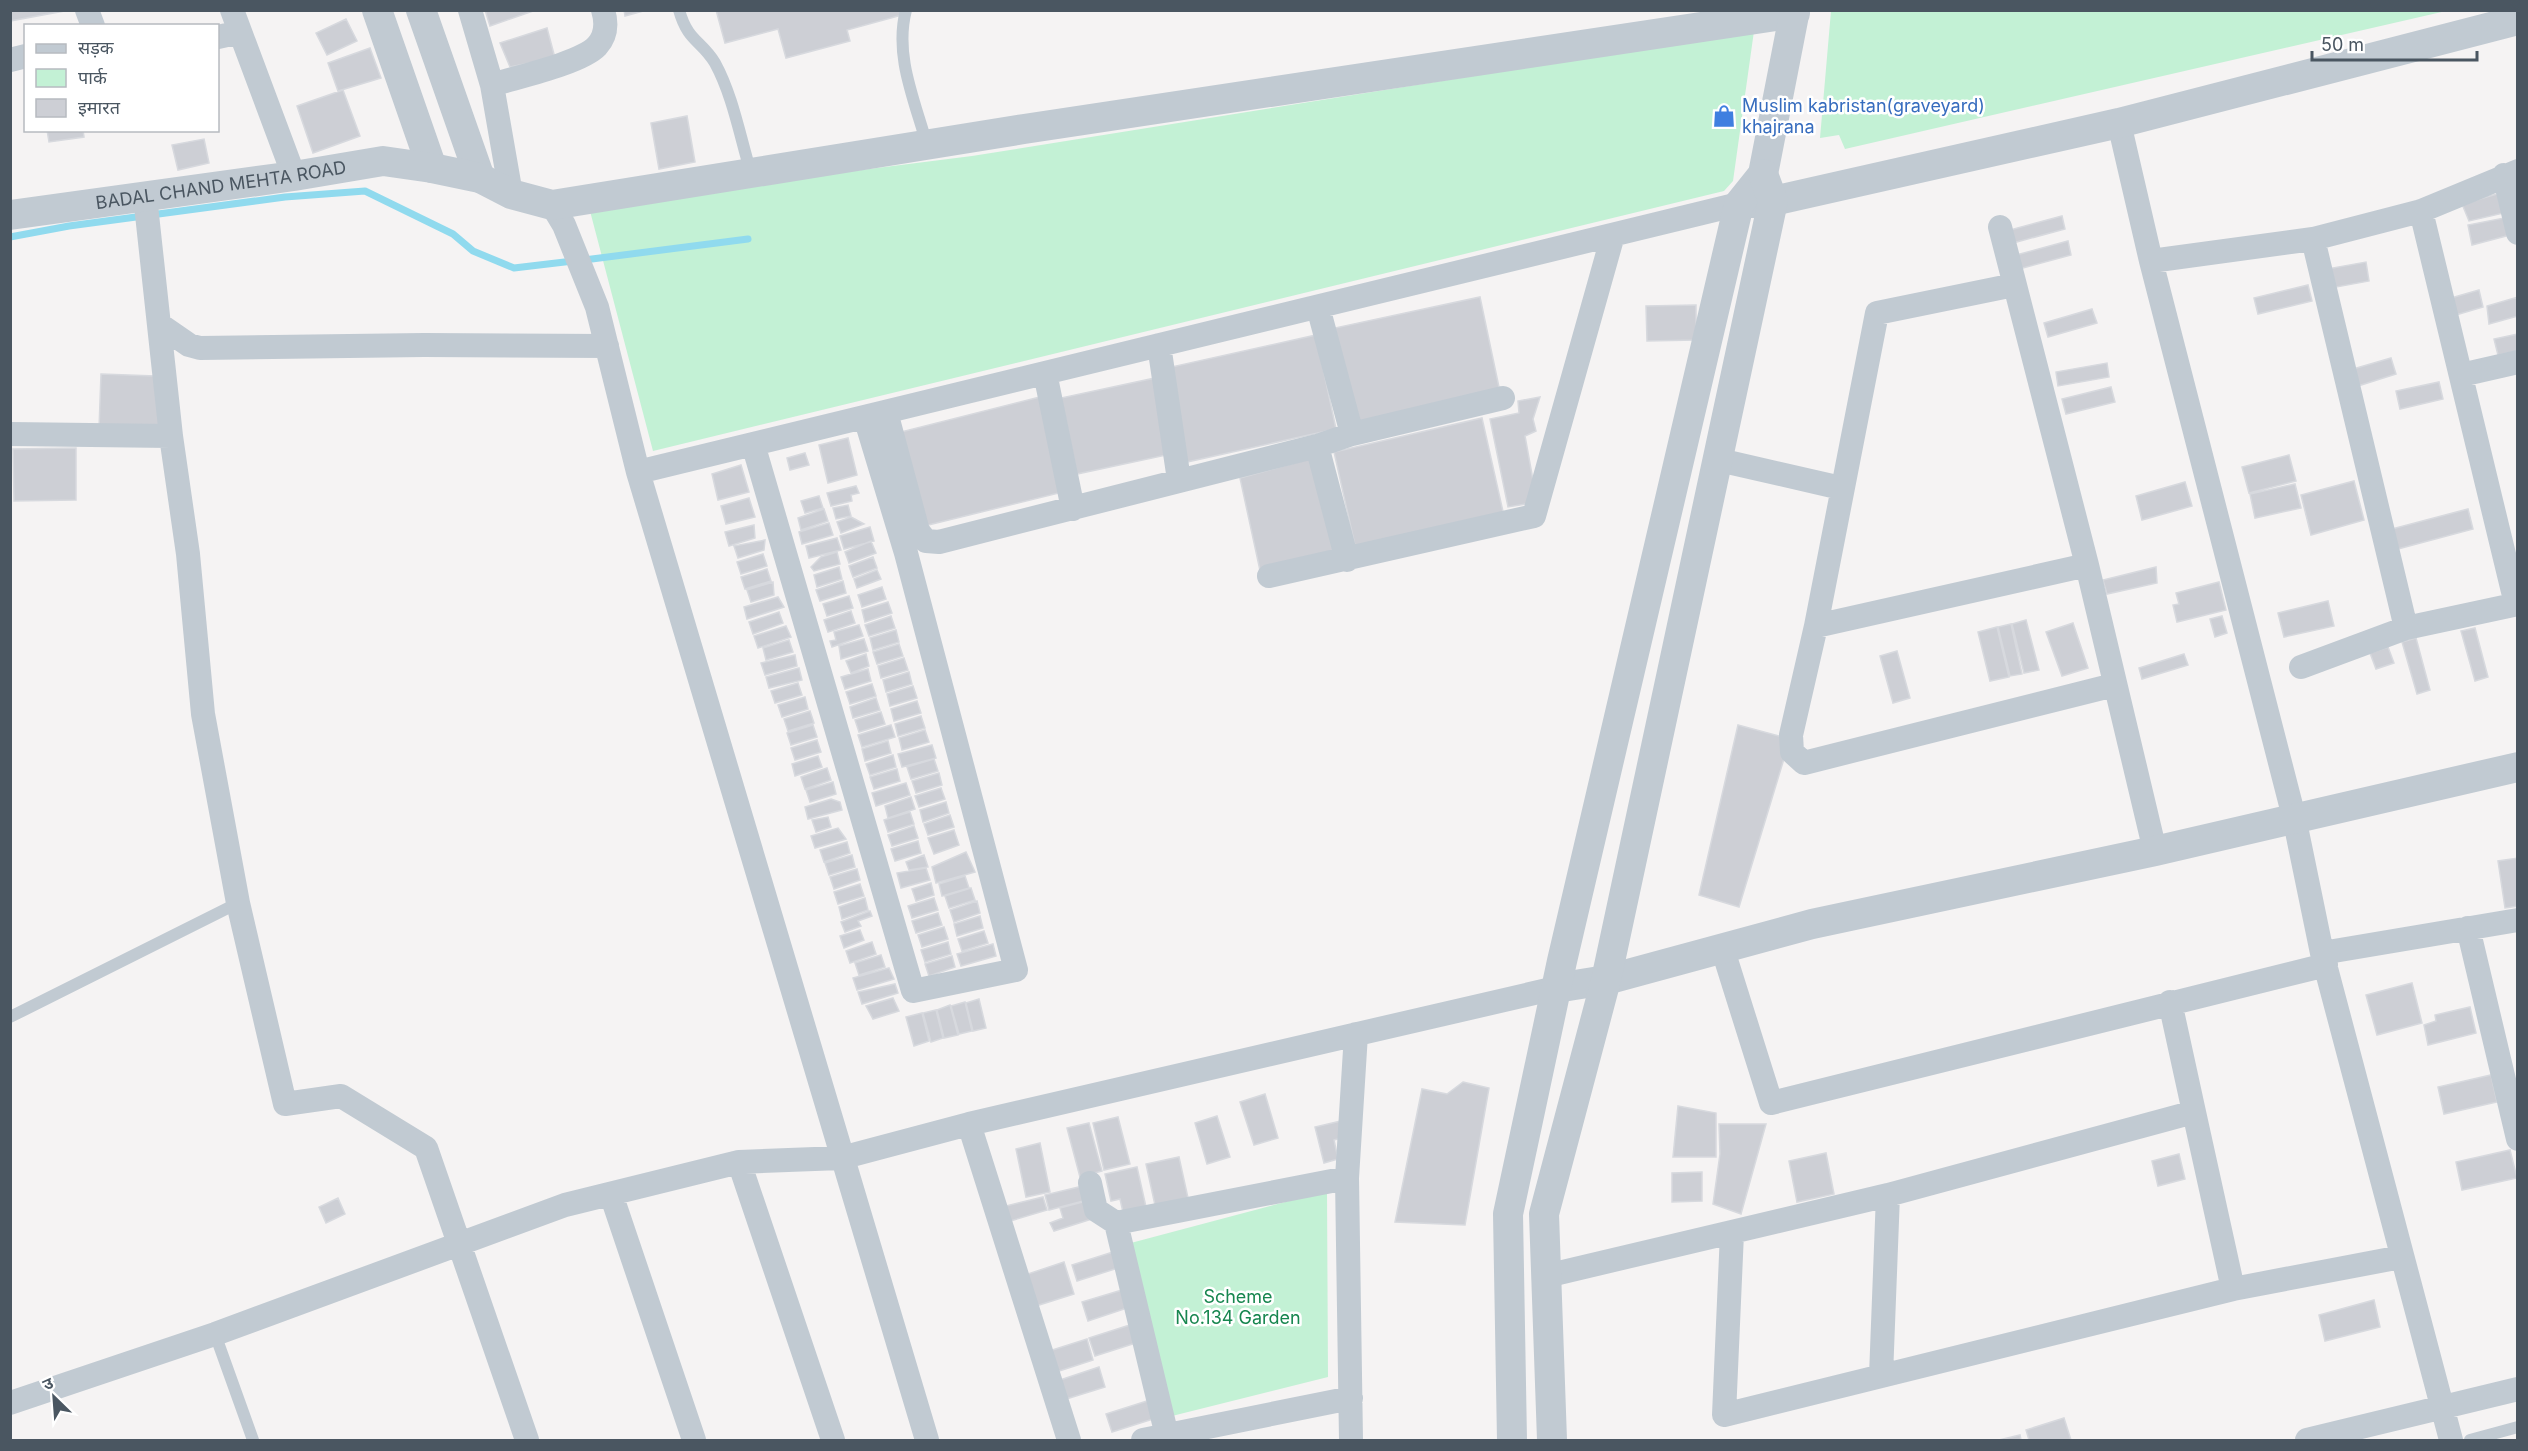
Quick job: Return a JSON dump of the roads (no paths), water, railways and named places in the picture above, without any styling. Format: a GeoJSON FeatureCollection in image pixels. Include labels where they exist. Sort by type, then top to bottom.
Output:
{"type":"FeatureCollection","features":[{"type":"Feature","properties":{"kind":"street"},"geometry":{"type":"LineString","coordinates":[[377,10],[432,168]]}},
{"type":"Feature","properties":{"kind":"street"},"geometry":{"type":"LineString","coordinates":[[421,10],[480,178]]}},
{"type":"Feature","properties":{"kind":"street"},"geometry":{"type":"LineString","coordinates":[[470,10],[492,85],[511,194]]}},
{"type":"Feature","properties":{"kind":"street"},"geometry":{"type":"LineString","coordinates":[[492,85],[583,56],[597,46],[604,36],[603,10]]}},
{"type":"Feature","properties":{"kind":"street"},"geometry":{"type":"LineString","coordinates":[[927,1440],[841,1158],[823,1085],[638,472],[597,307],[558,215],[751,174],[927,145],[1795,12],[1768,188],[1719,460],[1606,980],[1544,1214],[1552,1440]]}},
{"type":"Feature","properties":{"kind":"street"},"geometry":{"type":"LineString","coordinates":[[638,472],[1739,204],[1768,188],[2119,123],[2517,20]]}},
{"type":"Feature","properties":{"kind":"street"},"geometry":{"type":"LineString","coordinates":[[230,26],[294,176]]}},
{"type":"Feature","properties":{"kind":"street"},"geometry":{"type":"LineString","coordinates":[[2119,123],[2151,261],[2295,817],[2324,959],[2451,1440]]}},
{"type":"Feature","properties":{"kind":"street","name":"BADAL CHAND MEHTA ROAD"},"geometry":{"type":"LineString","coordinates":[[10,215],[147,212],[294,176],[382,161],[480,178],[558,215]]}},
{"type":"Feature","properties":{"kind":"street"},"geometry":{"type":"LineString","coordinates":[[2151,261],[2313,239],[2421,211],[2511,173],[2517,233]]}},
{"type":"Feature","properties":{"kind":"street"},"geometry":{"type":"LineString","coordinates":[[1512,1440],[1508,1214],[1556,988],[1739,204]]}},
{"type":"Feature","properties":{"kind":"street"},"geometry":{"type":"LineString","coordinates":[[2301,667],[2406,628],[2517,604],[2421,211]]}},
{"type":"Feature","properties":{"kind":"street"},"geometry":{"type":"LineString","coordinates":[[147,212],[171,436],[189,554],[203,714],[238,903],[285,1104],[341,1096],[426,1148],[527,1440]]}},
{"type":"Feature","properties":{"kind":"street"},"geometry":{"type":"LineString","coordinates":[[2000,227],[2087,566],[2155,851]]}},
{"type":"Feature","properties":{"kind":"street"},"geometry":{"type":"LineString","coordinates":[[1269,576],[1534,516],[1613,234]]}},
{"type":"Feature","properties":{"kind":"street"},"geometry":{"type":"LineString","coordinates":[[2313,239],[2406,628]]}},
{"type":"Feature","properties":{"kind":"street"},"geometry":{"type":"LineString","coordinates":[[2014,285],[1877,313],[1841,488],[1816,626],[1791,735],[1792,752],[1804,763],[2115,685]]}},
{"type":"Feature","properties":{"kind":"street"},"geometry":{"type":"LineString","coordinates":[[1318,307],[1352,434]]}},
{"type":"Feature","properties":{"kind":"street"},"geometry":{"type":"LineString","coordinates":[[160,325],[189,345],[200,348],[424,345],[607,346]]}},
{"type":"Feature","properties":{"kind":"street"},"geometry":{"type":"LineString","coordinates":[[1160,345],[1179,480]]}},
{"type":"Feature","properties":{"kind":"street"},"geometry":{"type":"LineString","coordinates":[[2461,375],[2517,362]]}},
{"type":"Feature","properties":{"kind":"street"},"geometry":{"type":"LineString","coordinates":[[1045,373],[1072,508]]}},
{"type":"Feature","properties":{"kind":"street"},"geometry":{"type":"LineString","coordinates":[[876,414],[918,531],[926,541],[939,542],[1317,446],[1352,434],[1503,398]]}},
{"type":"Feature","properties":{"kind":"street"},"geometry":{"type":"LineString","coordinates":[[753,444],[914,991],[1016,970],[909,565],[876,414]]}},
{"type":"Feature","properties":{"kind":"street"},"geometry":{"type":"LineString","coordinates":[[10,434],[171,436]]}},
{"type":"Feature","properties":{"kind":"street"},"geometry":{"type":"LineString","coordinates":[[1317,446],[1347,560]]}},
{"type":"Feature","properties":{"kind":"street"},"geometry":{"type":"LineString","coordinates":[[1719,460],[1841,488]]}},
{"type":"Feature","properties":{"kind":"street"},"geometry":{"type":"LineString","coordinates":[[1816,626],[2087,566]]}},
{"type":"Feature","properties":{"kind":"street"},"geometry":{"type":"LineString","coordinates":[[10,1403],[215,1334],[565,1205],[739,1162],[841,1158],[969,1124],[1556,988],[1606,980],[1812,924],[2155,851],[2517,767]]}},
{"type":"Feature","properties":{"kind":"street"},"geometry":{"type":"LineString","coordinates":[[1722,947],[1771,1103],[2170,1002],[2324,959],[2468,928],[2517,920]]}},
{"type":"Feature","properties":{"kind":"street"},"geometry":{"type":"LineString","coordinates":[[2468,928],[2517,1139]]}},
{"type":"Feature","properties":{"kind":"street"},"geometry":{"type":"LineString","coordinates":[[2170,1002],[2233,1289]]}},
{"type":"Feature","properties":{"kind":"street"},"geometry":{"type":"LineString","coordinates":[[1351,1440],[1347,1178],[1356,1034]]}},
{"type":"Feature","properties":{"kind":"street"},"geometry":{"type":"LineString","coordinates":[[1546,1276],[1888,1195],[2194,1112]]}},
{"type":"Feature","properties":{"kind":"street"},"geometry":{"type":"LineString","coordinates":[[969,1124],[1069,1440]]}},
{"type":"Feature","properties":{"kind":"street"},"geometry":{"type":"LineString","coordinates":[[739,1162],[833,1440]]}},
{"type":"Feature","properties":{"kind":"street"},"geometry":{"type":"LineString","coordinates":[[1116,1223],[1347,1178]]}},
{"type":"Feature","properties":{"kind":"street"},"geometry":{"type":"LineString","coordinates":[[1090,1183],[1096,1210],[1116,1223],[1167,1436]]}},
{"type":"Feature","properties":{"kind":"street"},"geometry":{"type":"LineString","coordinates":[[611,1194],[694,1440]]}},
{"type":"Feature","properties":{"kind":"street"},"geometry":{"type":"LineString","coordinates":[[1881,1376],[1888,1195]]}},
{"type":"Feature","properties":{"kind":"street"},"geometry":{"type":"LineString","coordinates":[[1732,1233],[1724,1415],[2233,1289],[2401,1257]]}},
{"type":"Feature","properties":{"kind":"street"},"geometry":{"type":"LineString","coordinates":[[2307,1440],[2517,1389]]}},
{"type":"Feature","properties":{"kind":"street"},"geometry":{"type":"LineString","coordinates":[[1143,1440],[1351,1398]]}},
{"type":"Feature","properties":{"kind":"lane"},"geometry":{"type":"LineString","coordinates":[[680,10],[685,30],[714,62],[727,92],[751,174]]}},
{"type":"Feature","properties":{"kind":"lane"},"geometry":{"type":"LineString","coordinates":[[906,10],[901,31],[902,59],[927,145]]}},
{"type":"Feature","properties":{"kind":"lane"},"geometry":{"type":"LineString","coordinates":[[10,1017],[238,903]]}},
{"type":"Feature","properties":{"kind":"lane"},"geometry":{"type":"LineString","coordinates":[[215,1334],[253,1440]]}},
{"type":"Feature","properties":{"kind":"lane"},"geometry":{"type":"LineString","coordinates":[[2470,1440],[2511,1433]]}},
{"type":"Feature","properties":{"kind":"waterway"},"geometry":{"type":"LineString","coordinates":[[10,237],[69,226],[285,197],[365,191],[453,234],[473,251],[514,268],[573,261]]}},
{"type":"Feature","properties":{"kind":"waterway"},"geometry":{"type":"LineString","coordinates":[[584,260],[748,239]]}},
{"type":"Feature","properties":{"kind":"place","name":"Muslim kabristan(graveyard) khajrana"},"geometry":{"type":"Point","coordinates":[1724,116]}},
{"type":"Feature","properties":{"kind":"park label","name":"Scheme No.134 Garden"},"geometry":{"type":"Point","coordinates":[1238,1307]}}]}
